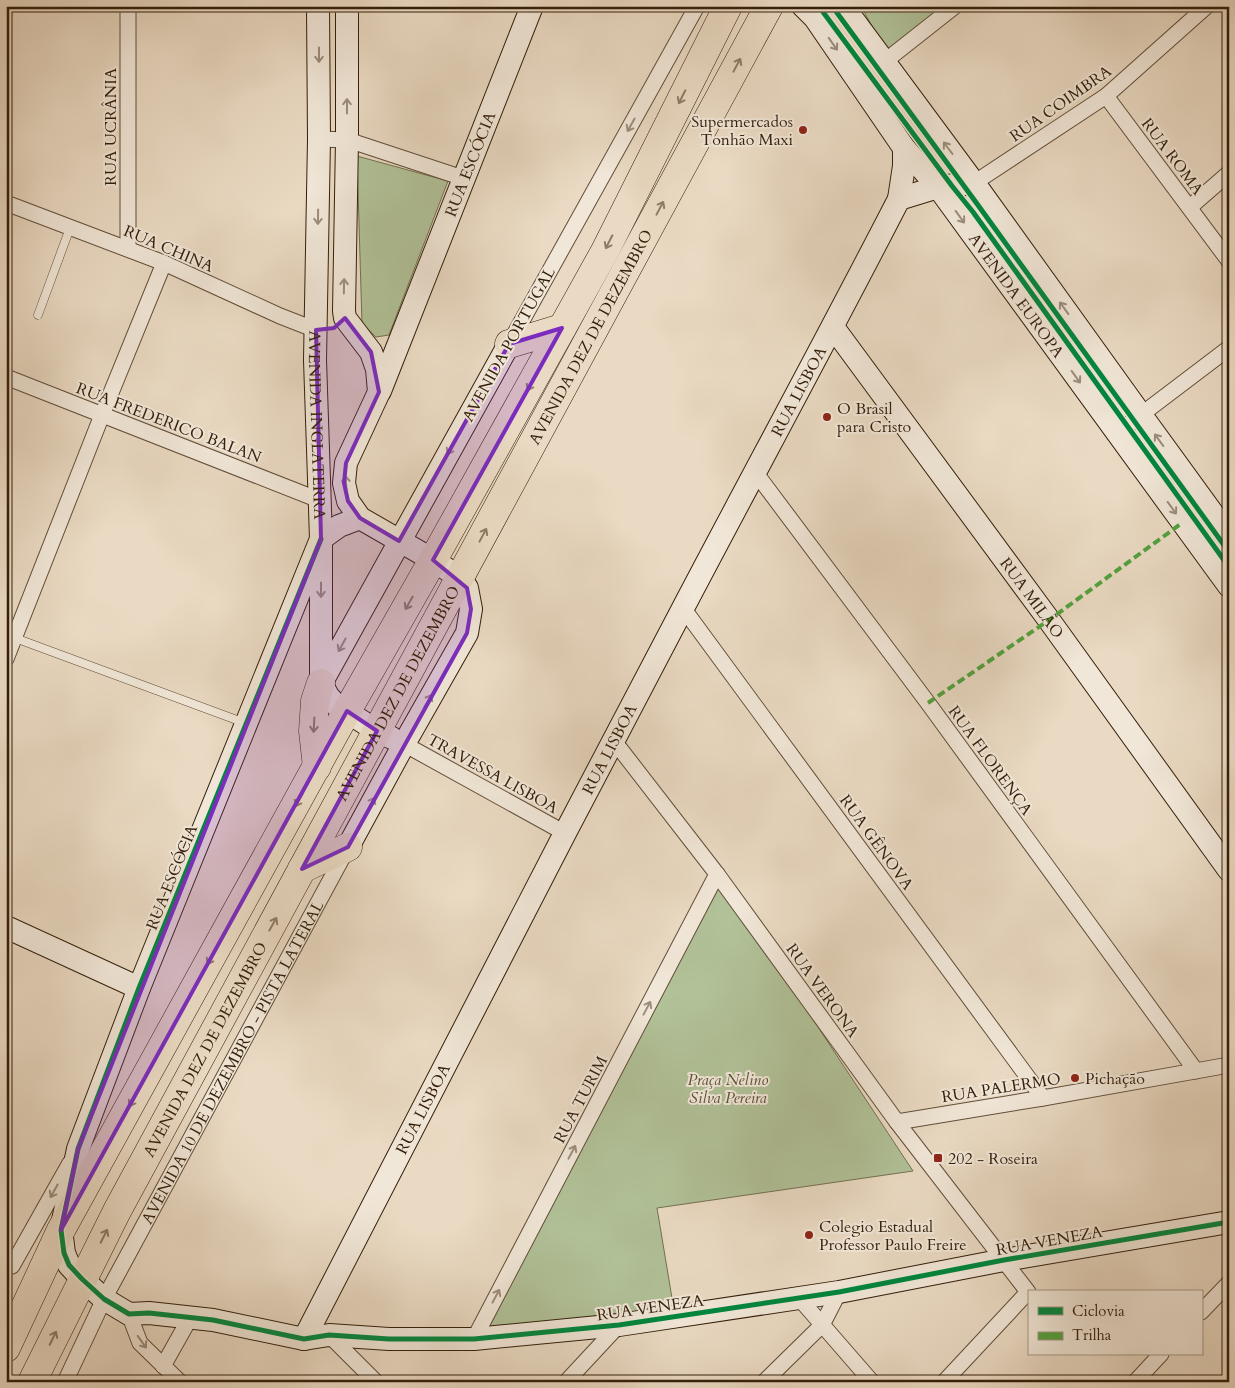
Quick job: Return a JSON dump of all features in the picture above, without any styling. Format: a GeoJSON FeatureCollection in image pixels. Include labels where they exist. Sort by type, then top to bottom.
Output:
{"type":"FeatureCollection","features":[{"type":"Feature","properties":{"kind":"highway","name":"AVENIDA DEZ DE DEZEMBRO"},"geometry":{"type":"LineString","coordinates":[[6,1348],[21,1271],[61,1230],[347,711],[605,251],[728,6]]}},
{"type":"Feature","properties":{"kind":"highway","name":"AVENIDA DEZ DE DEZEMBRO"},"geometry":{"type":"LineString","coordinates":[[32,1382],[117,1211],[769,6]]}},
{"type":"Feature","properties":{"kind":"highway"},"geometry":{"type":"LineString","coordinates":[[509,344],[562,328]]}},
{"type":"Feature","properties":{"kind":"highway"},"geometry":{"type":"LineString","coordinates":[[317,767],[313,731],[315,701],[321,683]]}},
{"type":"Feature","properties":{"kind":"highway"},"geometry":{"type":"LineString","coordinates":[[302,869],[348,847]]}},
{"type":"Feature","properties":{"kind":"street","name":"RUA UCRÂNIA"},"geometry":{"type":"LineString","coordinates":[[128,6],[128,248]]}},
{"type":"Feature","properties":{"kind":"street","name":"AVENIDA INGLATERRA"},"geometry":{"type":"LineString","coordinates":[[318,6],[319,139],[316,330],[321,539],[321,683]]}},
{"type":"Feature","properties":{"kind":"street","name":"AVENIDA INGLATERRA"},"geometry":{"type":"LineString","coordinates":[[346,6],[344,311],[345,318],[371,352],[377,369],[379,392],[346,463],[344,482],[348,500],[360,518],[433,560],[460,578]]}},
{"type":"Feature","properties":{"kind":"street","name":"RUA ESCÓCIA"},"geometry":{"type":"LineString","coordinates":[[379,392],[532,6]]}},
{"type":"Feature","properties":{"kind":"street","name":"AVENIDA PORTUGAL"},"geometry":{"type":"LineString","coordinates":[[321,683],[697,6]]}},
{"type":"Feature","properties":{"kind":"street","name":"AVENIDA EUROPA"},"geometry":{"type":"LineString","coordinates":[[803,6],[815,18],[904,148],[938,187],[1229,586]]}},
{"type":"Feature","properties":{"kind":"street","name":"AVENIDA EUROPA"},"geometry":{"type":"LineString","coordinates":[[843,6],[974,183],[1229,536]]}},
{"type":"Feature","properties":{"kind":"street"},"geometry":{"type":"LineString","coordinates":[[884,62],[955,6]]}},
{"type":"Feature","properties":{"kind":"street","name":"RUA COIMBRA"},"geometry":{"type":"LineString","coordinates":[[974,183],[1106,96],[1207,6]]}},
{"type":"Feature","properties":{"kind":"street","name":"RUA ROMA"},"geometry":{"type":"LineString","coordinates":[[1106,96],[1229,261]]}},
{"type":"Feature","properties":{"kind":"street"},"geometry":{"type":"LineString","coordinates":[[319,139],[346,140],[463,178]]}},
{"type":"Feature","properties":{"kind":"street","name":"RUA LISBOA"},"geometry":{"type":"LineString","coordinates":[[304,1339],[614,740],[899,199],[904,166],[904,148]]}},
{"type":"Feature","properties":{"kind":"street"},"geometry":{"type":"LineString","coordinates":[[1190,207],[1229,173]]}},
{"type":"Feature","properties":{"kind":"street"},"geometry":{"type":"LineString","coordinates":[[899,199],[938,187],[974,183]]}},
{"type":"Feature","properties":{"kind":"street","name":"RUA CHINA"},"geometry":{"type":"LineString","coordinates":[[6,203],[128,248],[280,316],[316,330]]}},
{"type":"Feature","properties":{"kind":"street"},"geometry":{"type":"LineString","coordinates":[[6,659],[102,414],[164,263]]}},
{"type":"Feature","properties":{"kind":"street"},"geometry":{"type":"LineString","coordinates":[[316,330],[334,328],[345,318]]}},
{"type":"Feature","properties":{"kind":"street"},"geometry":{"type":"LineString","coordinates":[[371,352],[407,324]]}},
{"type":"Feature","properties":{"kind":"street","name":"RUA MILÃO"},"geometry":{"type":"LineString","coordinates":[[833,327],[1049,620],[1229,870]]}},
{"type":"Feature","properties":{"kind":"street"},"geometry":{"type":"LineString","coordinates":[[1117,433],[1229,348]]}},
{"type":"Feature","properties":{"kind":"street","name":"RUA FREDERICO BALAN"},"geometry":{"type":"LineString","coordinates":[[6,377],[319,500]]}},
{"type":"Feature","properties":{"kind":"street","name":"RUA FLORENÇA"},"geometry":{"type":"LineString","coordinates":[[755,472],[928,703],[1196,1071]]}},
{"type":"Feature","properties":{"kind":"street"},"geometry":{"type":"LineString","coordinates":[[321,539],[339,526],[360,518]]}},
{"type":"Feature","properties":{"kind":"street","name":"RUA ESCÓCIA"},"geometry":{"type":"LineString","coordinates":[[61,1230],[78,1149],[139,988],[321,539]]}},
{"type":"Feature","properties":{"kind":"street"},"geometry":{"type":"LineString","coordinates":[[321,683],[335,704],[377,731],[404,744],[466,633],[471,609],[467,588],[460,578]]}},
{"type":"Feature","properties":{"kind":"street","name":"RUA GÊNOVA"},"geometry":{"type":"LineString","coordinates":[[683,608],[1043,1098]]}},
{"type":"Feature","properties":{"kind":"street","name":"RUA VERONA"},"geometry":{"type":"LineString","coordinates":[[614,740],[716,874],[897,1122],[1028,1292],[944,1382]]}},
{"type":"Feature","properties":{"kind":"street","name":"TRAVESSA LISBOA"},"geometry":{"type":"LineString","coordinates":[[404,744],[565,834]]}},
{"type":"Feature","properties":{"kind":"street","name":"AVENIDA 10 DE DEZEMBRO - PISTA LATERAL"},"geometry":{"type":"LineString","coordinates":[[65,1382],[104,1299],[404,744]]}},
{"type":"Feature","properties":{"kind":"street","name":"RUA TURIM"},"geometry":{"type":"LineString","coordinates":[[474,1339],[716,874]]}},
{"type":"Feature","properties":{"kind":"street"},"geometry":{"type":"LineString","coordinates":[[6,927],[139,988]]}},
{"type":"Feature","properties":{"kind":"street","name":"RUA PALERMO"},"geometry":{"type":"LineString","coordinates":[[897,1122],[1229,1065]]}},
{"type":"Feature","properties":{"kind":"street"},"geometry":{"type":"LineString","coordinates":[[21,1271],[78,1149]]}},
{"type":"Feature","properties":{"kind":"street","name":"RUA VENEZA"},"geometry":{"type":"LineString","coordinates":[[61,1230],[64,1253],[69,1265],[104,1299],[129,1314],[213,1320],[304,1339],[330,1335],[389,1339],[474,1339],[619,1324],[839,1292],[1004,1260],[1229,1222]]}},
{"type":"Feature","properties":{"kind":"street"},"geometry":{"type":"LineString","coordinates":[[1202,1311],[1229,1283]]}},
{"type":"Feature","properties":{"kind":"street"},"geometry":{"type":"LineString","coordinates":[[764,1382],[822,1325],[839,1292]]}},
{"type":"Feature","properties":{"kind":"street"},"geometry":{"type":"LineString","coordinates":[[799,1298],[872,1382]]}},
{"type":"Feature","properties":{"kind":"street"},"geometry":{"type":"LineString","coordinates":[[129,1314],[140,1342],[180,1382]]}},
{"type":"Feature","properties":{"kind":"street"},"geometry":{"type":"LineString","coordinates":[[163,1366],[190,1318]]}},
{"type":"Feature","properties":{"kind":"street"},"geometry":{"type":"LineString","coordinates":[[566,1382],[619,1324]]}},
{"type":"Feature","properties":{"kind":"street"},"geometry":{"type":"LineString","coordinates":[[330,1335],[376,1382]]}},
{"type":"Feature","properties":{"kind":"street"},"geometry":{"type":"LineString","coordinates":[[1135,1382],[1160,1356]]}},
{"type":"Feature","properties":{"kind":"lane"},"geometry":{"type":"LineString","coordinates":[[38,315],[70,228]]}},
{"type":"Feature","properties":{"kind":"lane"},"geometry":{"type":"LineString","coordinates":[[14,638],[246,724]]}},
{"type":"Feature","properties":{"kind":"highlighted area"},"geometry":{"type":"Polygon","coordinates":[[[345,318],[371,352],[379,392],[346,463],[344,483],[348,501],[360,518],[399,541],[509,344],[562,328],[433,560],[467,588],[471,609],[467,633],[348,847],[302,869],[377,731],[347,711],[61,1230],[78,1149],[321,539],[316,330],[334,328],[345,318]]]}},
{"type":"Feature","properties":{"kind":"green space"},"geometry":{"type":"Polygon","coordinates":[[[861,6],[944,6],[886,52],[861,6]]]}},
{"type":"Feature","properties":{"kind":"green space"},"geometry":{"type":"Polygon","coordinates":[[[357,156],[448,181],[389,335],[376,337],[362,324],[357,156]]]}},
{"type":"Feature","properties":{"kind":"green space","name":"Praça Nelino Silva Pereira"},"geometry":{"type":"Polygon","coordinates":[[[717,874],[913,1171],[657,1208],[675,1316],[474,1339],[717,874]]]}},
{"type":"Feature","properties":{"kind":"marked path"},"geometry":{"type":"LineString","coordinates":[[928,703],[1049,620],[1182,523]]}},
{"type":"Feature","properties":{"kind":"cycle path"},"geometry":{"type":"LineString","coordinates":[[832,6],[1229,552]]}},
{"type":"Feature","properties":{"kind":"cycle path"},"geometry":{"type":"LineString","coordinates":[[823,12],[973,212],[1229,567]]}},
{"type":"Feature","properties":{"kind":"cycle path"},"geometry":{"type":"LineString","coordinates":[[321,539],[139,988],[78,1149],[61,1230],[64,1253],[69,1265],[104,1299],[129,1314],[149,1313],[213,1320],[304,1339],[329,1335],[389,1339],[474,1339],[619,1325],[839,1292],[1004,1260],[1229,1222]]}},
{"type":"Feature","properties":{"kind":"place","name":"Supermercados Tonhão Maxi"},"geometry":{"type":"Point","coordinates":[803,130]}},
{"type":"Feature","properties":{"kind":"place","name":"O Brasil para Cristo"},"geometry":{"type":"Point","coordinates":[827,417]}},
{"type":"Feature","properties":{"kind":"place","name":"Pichação"},"geometry":{"type":"Point","coordinates":[1075,1078]}},
{"type":"Feature","properties":{"kind":"place","name":"202 - Roseira"},"geometry":{"type":"Point","coordinates":[938,1158]}},
{"type":"Feature","properties":{"kind":"place","name":"Colegio Estadual Professor Paulo Freire"},"geometry":{"type":"Point","coordinates":[809,1235]}}]}
